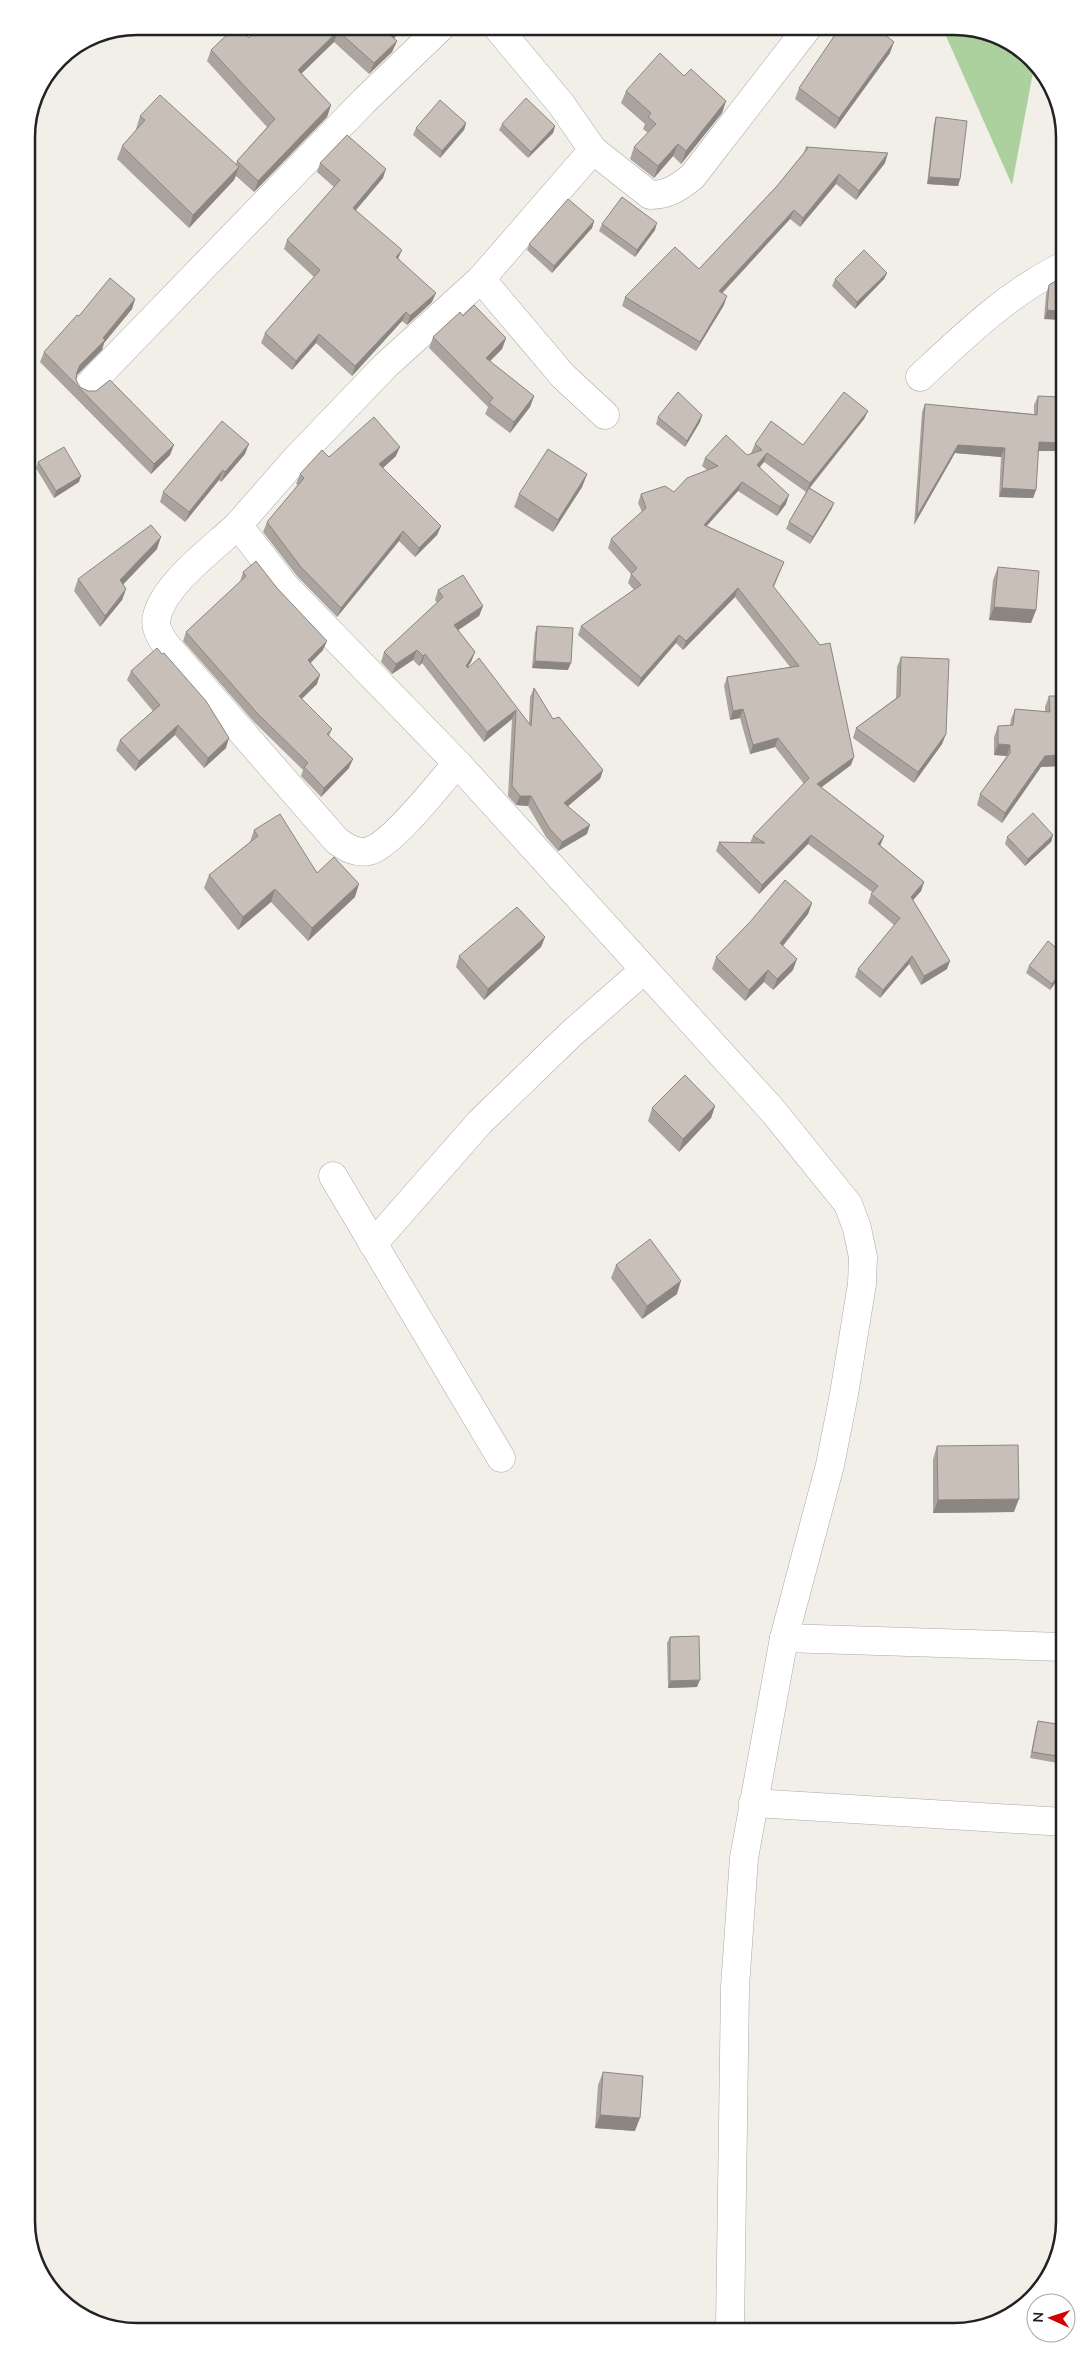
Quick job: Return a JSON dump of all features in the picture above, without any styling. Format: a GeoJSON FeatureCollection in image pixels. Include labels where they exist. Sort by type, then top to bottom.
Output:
{"type":"FeatureCollection","features":[{"type":"Feature","properties":{"kind":"street"},"geometry":{"type":"LineString","coordinates":[[88,386],[364,101],[433,35]]}},
{"type":"Feature","properties":{"kind":"street"},"geometry":{"type":"LineString","coordinates":[[504,35],[561,104],[593,150],[650,194],[660,195],[673,192],[692,177],[802,35]]}},
{"type":"Feature","properties":{"kind":"street"},"geometry":{"type":"LineString","coordinates":[[457,763],[388,840],[370,851],[361,852],[349,849],[337,841],[166,645],[158,633],[157,617],[169,593],[180,579],[238,525],[294,461],[385,366],[481,280],[593,150]]}},
{"type":"Feature","properties":{"kind":"street"},"geometry":{"type":"LineString","coordinates":[[920,378],[974,325],[1029,283],[1056,270]]}},
{"type":"Feature","properties":{"kind":"street"},"geometry":{"type":"LineString","coordinates":[[481,280],[563,376],[605,415]]}},
{"type":"Feature","properties":{"kind":"street"},"geometry":{"type":"LineString","coordinates":[[238,525],[285,586],[457,763],[773,1112],[848,1204],[857,1228],[863,1257],[862,1284],[844,1394],[830,1465],[784,1638],[744,1858],[734,1987],[730,2323]]}},
{"type":"Feature","properties":{"kind":"street"},"geometry":{"type":"LineString","coordinates":[[373,1244],[480,1122],[570,1034],[644,970]]}},
{"type":"Feature","properties":{"kind":"street"},"geometry":{"type":"LineString","coordinates":[[333,1176],[501,1458]]}},
{"type":"Feature","properties":{"kind":"street"},"geometry":{"type":"LineString","coordinates":[[784,1638],[1056,1647]]}},
{"type":"Feature","properties":{"kind":"street"},"geometry":{"type":"LineString","coordinates":[[753,1802],[1056,1821]]}},
{"type":"Feature","properties":{"kind":"green space"},"geometry":{"type":"Polygon","coordinates":[[[946,35],[961,35],[987,40],[1016,56],[1033,73],[1012,185],[946,35]]]}},
{"type":"Feature","properties":{"kind":"building"},"geometry":{"type":"Polygon","coordinates":[[[227,35],[246,35],[249,38],[252,35],[334,35],[298,70],[331,105],[258,181],[237,161],[275,119],[211,50],[227,35]]]}},
{"type":"Feature","properties":{"kind":"building"},"geometry":{"type":"Polygon","coordinates":[[[342,35],[390,35],[397,41],[374,63],[342,35]]]}},
{"type":"Feature","properties":{"kind":"building"},"geometry":{"type":"Polygon","coordinates":[[[835,35],[885,35],[894,42],[839,118],[799,88],[835,35]]]}},
{"type":"Feature","properties":{"kind":"building"},"geometry":{"type":"Polygon","coordinates":[[[660,53],[684,76],[691,69],[726,101],[686,151],[678,144],[658,166],[634,147],[656,124],[648,117],[651,113],[626,91],[660,53]]]}},
{"type":"Feature","properties":{"kind":"building"},"geometry":{"type":"Polygon","coordinates":[[[160,95],[239,167],[193,215],[122,146],[145,120],[140,116],[160,95]]]}},
{"type":"Feature","properties":{"kind":"building"},"geometry":{"type":"Polygon","coordinates":[[[526,98],[555,126],[531,152],[502,124],[526,98]]]}},
{"type":"Feature","properties":{"kind":"building"},"geometry":{"type":"Polygon","coordinates":[[[440,100],[466,123],[442,151],[416,128],[440,100]]]}},
{"type":"Feature","properties":{"kind":"building"},"geometry":{"type":"Polygon","coordinates":[[[936,117],[967,121],[960,179],[929,177],[936,117]]]}},
{"type":"Feature","properties":{"kind":"building"},"geometry":{"type":"Polygon","coordinates":[[[347,135],[386,169],[353,208],[402,250],[396,257],[436,293],[410,316],[406,312],[355,366],[319,334],[296,361],[265,333],[320,270],[287,240],[340,180],[320,163],[347,135]]]}},
{"type":"Feature","properties":{"kind":"building"},"geometry":{"type":"Polygon","coordinates":[[[806,147],[888,153],[859,191],[839,174],[803,218],[794,210],[719,291],[727,296],[700,342],[625,297],[675,247],[699,269],[777,186],[808,148],[806,147]]]}},
{"type":"Feature","properties":{"kind":"building"},"geometry":{"type":"Polygon","coordinates":[[[622,197],[657,223],[637,250],[602,224],[622,197]]]}},
{"type":"Feature","properties":{"kind":"building"},"geometry":{"type":"Polygon","coordinates":[[[568,199],[594,221],[554,266],[529,244],[568,199]]]}},
{"type":"Feature","properties":{"kind":"building"},"geometry":{"type":"Polygon","coordinates":[[[864,250],[887,273],[857,302],[835,279],[864,250]]]}},
{"type":"Feature","properties":{"kind":"building"},"geometry":{"type":"Polygon","coordinates":[[[110,278],[135,299],[103,338],[105,340],[80,365],[76,380],[80,387],[88,391],[96,391],[110,380],[174,445],[154,464],[44,352],[77,315],[79,316],[110,278]]]}},
{"type":"Feature","properties":{"kind":"building"},"geometry":{"type":"Polygon","coordinates":[[[1056,281],[1056,311],[1047,310],[1049,285],[1056,281]]]}},
{"type":"Feature","properties":{"kind":"building"},"geometry":{"type":"Polygon","coordinates":[[[474,305],[506,338],[486,358],[534,396],[514,422],[489,403],[493,398],[433,337],[460,312],[463,316],[474,305]]]}},
{"type":"Feature","properties":{"kind":"building"},"geometry":{"type":"Polygon","coordinates":[[[678,392],[702,415],[687,441],[658,417],[678,392]]]}},
{"type":"Feature","properties":{"kind":"building"},"geometry":{"type":"Polygon","coordinates":[[[844,392],[868,411],[810,483],[767,453],[757,465],[789,495],[780,507],[742,482],[704,525],[784,562],[773,586],[820,645],[830,643],[854,757],[817,784],[884,836],[878,844],[924,882],[911,897],[950,961],[924,976],[912,956],[883,990],[858,969],[900,918],[871,894],[878,886],[811,835],[762,885],[719,842],[765,843],[753,836],[809,778],[778,738],[753,745],[743,709],[733,711],[727,677],[799,666],[738,588],[686,641],[679,635],[641,678],[581,626],[641,585],[631,574],[637,568],[611,539],[646,508],[641,494],[665,486],[674,492],[687,478],[718,466],[705,458],[726,435],[747,455],[762,450],[755,444],[771,421],[803,445],[844,392]]]}},
{"type":"Feature","properties":{"kind":"building"},"geometry":{"type":"Polygon","coordinates":[[[1038,396],[1056,397],[1056,443],[1039,442],[1036,490],[1002,488],[1005,448],[958,445],[917,516],[925,404],[1037,415],[1038,396]]]}},
{"type":"Feature","properties":{"kind":"building"},"geometry":{"type":"Polygon","coordinates":[[[374,417],[400,447],[379,464],[441,526],[419,548],[403,531],[341,608],[300,566],[267,522],[304,478],[300,474],[322,450],[329,457],[374,417]]]}},
{"type":"Feature","properties":{"kind":"building"},"geometry":{"type":"Polygon","coordinates":[[[222,421],[249,444],[225,472],[223,470],[189,512],[163,492],[222,421]]]}},
{"type":"Feature","properties":{"kind":"building"},"geometry":{"type":"Polygon","coordinates":[[[64,447],[81,476],[56,491],[38,462],[64,447]]]}},
{"type":"Feature","properties":{"kind":"building"},"geometry":{"type":"Polygon","coordinates":[[[548,449],[587,474],[558,520],[519,494],[548,449]]]}},
{"type":"Feature","properties":{"kind":"building"},"geometry":{"type":"Polygon","coordinates":[[[809,488],[834,503],[813,537],[789,522],[809,488]]]}},
{"type":"Feature","properties":{"kind":"building"},"geometry":{"type":"Polygon","coordinates":[[[151,525],[161,537],[120,580],[126,589],[105,616],[78,579],[151,525]]]}},
{"type":"Feature","properties":{"kind":"building"},"geometry":{"type":"Polygon","coordinates":[[[256,561],[277,588],[327,641],[308,660],[320,675],[299,696],[332,729],[327,734],[353,759],[324,788],[304,767],[308,763],[257,713],[186,632],[246,576],[243,572],[256,561]]]}},
{"type":"Feature","properties":{"kind":"building"},"geometry":{"type":"Polygon","coordinates":[[[998,567],[1039,571],[1036,610],[994,607],[998,567]]]}},
{"type":"Feature","properties":{"kind":"building"},"geometry":{"type":"Polygon","coordinates":[[[463,575],[483,606],[454,625],[475,652],[466,666],[468,668],[479,658],[531,726],[534,688],[553,719],[559,717],[603,770],[564,803],[590,825],[562,842],[549,828],[531,796],[520,796],[512,786],[516,710],[487,732],[425,654],[423,656],[417,650],[396,664],[384,652],[443,597],[438,590],[463,575]]]}},
{"type":"Feature","properties":{"kind":"building"},"geometry":{"type":"Polygon","coordinates":[[[537,626],[573,628],[571,663],[535,661],[537,626]]]}},
{"type":"Feature","properties":{"kind":"building"},"geometry":{"type":"Polygon","coordinates":[[[157,648],[162,654],[164,653],[206,701],[229,738],[208,758],[178,725],[139,761],[120,740],[160,705],[131,671],[157,648]]]}},
{"type":"Feature","properties":{"kind":"building"},"geometry":{"type":"Polygon","coordinates":[[[901,657],[949,659],[946,734],[918,772],[856,728],[900,696],[901,657]]]}},
{"type":"Feature","properties":{"kind":"building"},"geometry":{"type":"Polygon","coordinates":[[[1049,696],[1056,696],[1056,755],[1045,756],[1005,813],[980,794],[1010,753],[1010,745],[998,744],[998,726],[1013,725],[1015,709],[1050,712],[1049,696]]]}},
{"type":"Feature","properties":{"kind":"building"},"geometry":{"type":"Polygon","coordinates":[[[1033,813],[1053,835],[1028,859],[1007,837],[1033,813]]]}},
{"type":"Feature","properties":{"kind":"building"},"geometry":{"type":"Polygon","coordinates":[[[280,814],[317,873],[334,857],[359,884],[312,928],[275,889],[243,917],[209,875],[258,836],[254,830],[280,814]]]}},
{"type":"Feature","properties":{"kind":"building"},"geometry":{"type":"Polygon","coordinates":[[[785,880],[812,903],[780,943],[797,959],[777,979],[768,970],[749,990],[716,957],[750,922],[785,880]]]}},
{"type":"Feature","properties":{"kind":"building"},"geometry":{"type":"Polygon","coordinates":[[[517,907],[545,937],[488,989],[459,956],[517,907]]]}},
{"type":"Feature","properties":{"kind":"building"},"geometry":{"type":"Polygon","coordinates":[[[1048,941],[1056,948],[1056,979],[1052,984],[1029,966],[1048,941]]]}},
{"type":"Feature","properties":{"kind":"building"},"geometry":{"type":"Polygon","coordinates":[[[685,1075],[715,1106],[683,1139],[652,1108],[685,1075]]]}},
{"type":"Feature","properties":{"kind":"building"},"geometry":{"type":"Polygon","coordinates":[[[650,1239],[681,1281],[647,1306],[616,1265],[650,1239]]]}},
{"type":"Feature","properties":{"kind":"building"},"geometry":{"type":"Polygon","coordinates":[[[1018,1445],[1019,1499],[938,1500],[937,1446],[1018,1445]]]}},
{"type":"Feature","properties":{"kind":"building"},"geometry":{"type":"Polygon","coordinates":[[[699,1636],[700,1680],[670,1681],[670,1637],[699,1636]]]}},
{"type":"Feature","properties":{"kind":"building"},"geometry":{"type":"Polygon","coordinates":[[[1038,1721],[1056,1724],[1056,1756],[1032,1752],[1038,1721]]]}},
{"type":"Feature","properties":{"kind":"building"},"geometry":{"type":"Polygon","coordinates":[[[603,2072],[643,2076],[640,2118],[600,2115],[603,2072]]]}}]}
